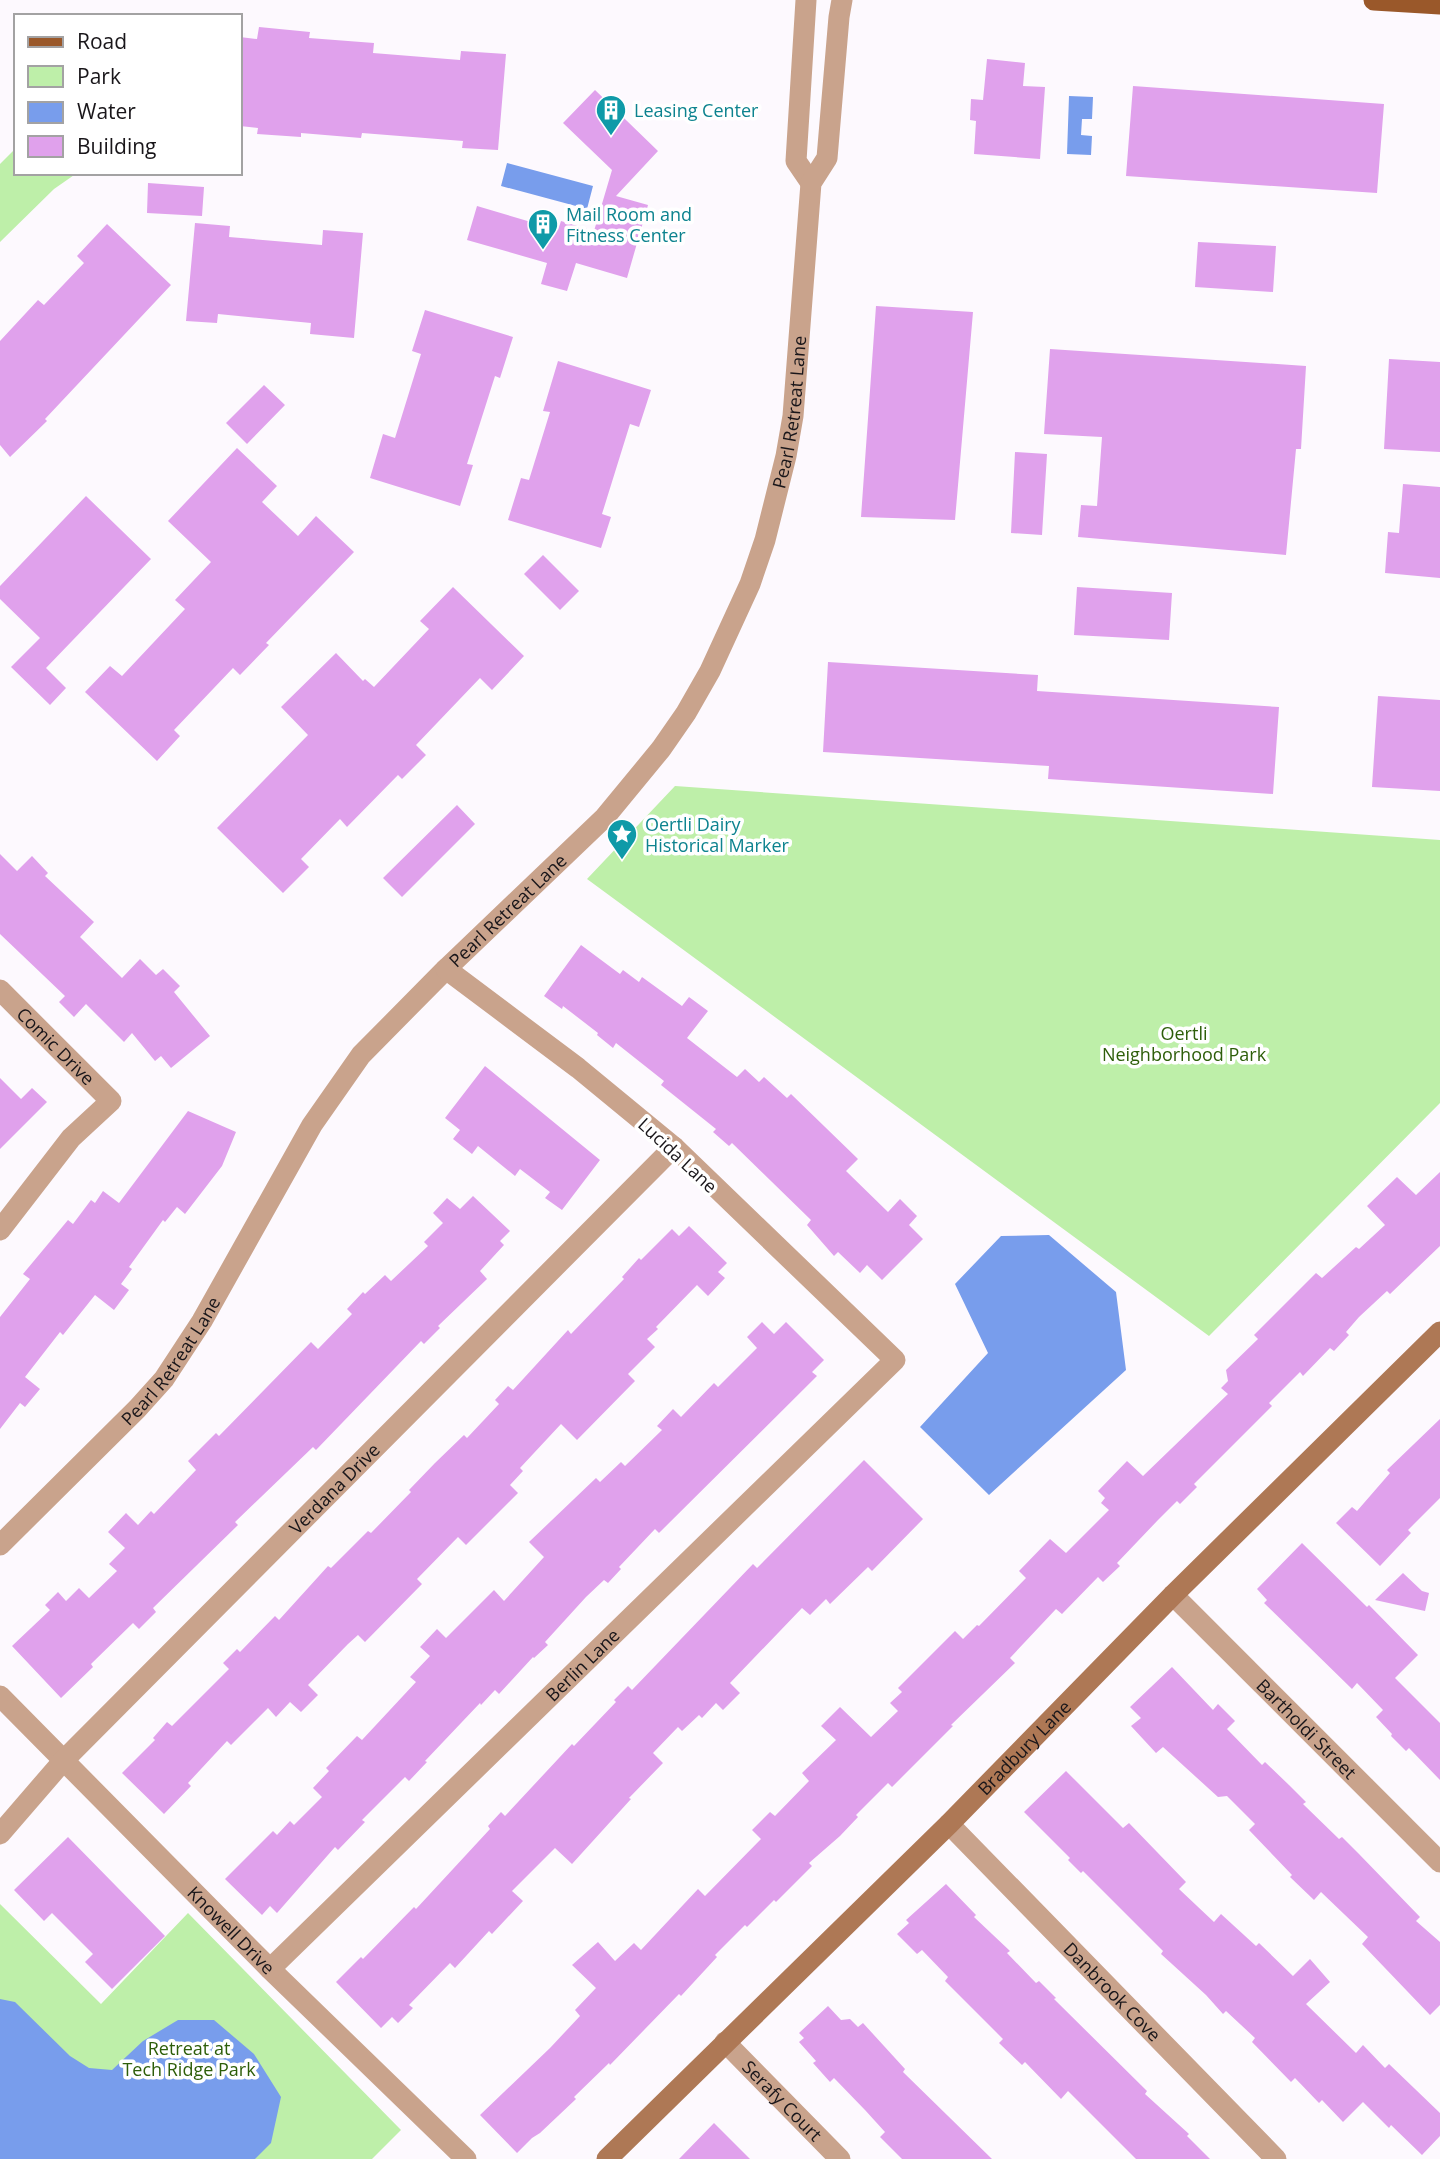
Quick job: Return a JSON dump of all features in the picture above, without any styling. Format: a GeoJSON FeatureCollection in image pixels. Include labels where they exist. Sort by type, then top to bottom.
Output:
{"type":"FeatureCollection","features":[{"type":"Feature","properties":{"kind":"main road"},"geometry":{"type":"LineString","coordinates":[[1374,0],[1440,4]]}},
{"type":"Feature","properties":{"kind":"street","name":"Pearl Retreat Lane"},"geometry":{"type":"LineString","coordinates":[[806,0],[796,161],[811,183]]}},
{"type":"Feature","properties":{"kind":"street","name":"Pearl Retreat Lane"},"geometry":{"type":"LineString","coordinates":[[0,1545],[164,1379],[202,1321],[288,1165],[361,1055],[446,969],[605,817],[635,783],[686,712],[731,630],[765,540],[786,456],[793,416],[811,183],[827,158],[842,0]]}},
{"type":"Feature","properties":{"kind":"street","name":"Lucida Lane"},"geometry":{"type":"LineString","coordinates":[[446,969],[578,1068],[674,1147],[895,1360]]}},
{"type":"Feature","properties":{"kind":"street","name":"Comic Drive"},"geometry":{"type":"LineString","coordinates":[[0,990],[111,1101],[71,1138],[0,1230]]}},
{"type":"Feature","properties":{"kind":"street","name":"Verdana Drive"},"geometry":{"type":"LineString","coordinates":[[0,1834],[63,1761],[674,1147]]}},
{"type":"Feature","properties":{"kind":"street","name":"Bradbury Lane"},"geometry":{"type":"LineString","coordinates":[[607,2159],[949,1824],[1173,1595],[1440,1332]]}},
{"type":"Feature","properties":{"kind":"street","name":"Berlin Lane"},"geometry":{"type":"LineString","coordinates":[[270,1969],[895,1360]]}},
{"type":"Feature","properties":{"kind":"street","name":"Bartholdi Street"},"geometry":{"type":"LineString","coordinates":[[1173,1595],[1440,1863]]}},
{"type":"Feature","properties":{"kind":"street","name":"Knowell Drive"},"geometry":{"type":"LineString","coordinates":[[0,1696],[270,1969],[466,2159]]}},
{"type":"Feature","properties":{"kind":"street","name":"Danbrook Cove"},"geometry":{"type":"LineString","coordinates":[[949,1824],[1276,2159]]}},
{"type":"Feature","properties":{"kind":"street","name":"Serafy Court"},"geometry":{"type":"LineString","coordinates":[[724,2042],[840,2159]]}},
{"type":"Feature","properties":{"kind":"green space"},"geometry":{"type":"Polygon","coordinates":[[[14,150],[14,175],[74,175],[54,189],[0,242],[0,164],[14,150]]]}},
{"type":"Feature","properties":{"kind":"green space","name":"Oertli Neighborhood Park"},"geometry":{"type":"Polygon","coordinates":[[[675,786],[1440,840],[1440,1103],[1209,1336],[587,879],[675,786]]]}},
{"type":"Feature","properties":{"kind":"green space","name":"Retreat at Tech Ridge Park"},"geometry":{"type":"Polygon","coordinates":[[[0,1904],[101,2004],[188,1913],[401,2130],[372,2159],[0,2159],[0,1904]]]}},
{"type":"Feature","properties":{"kind":"water"},"geometry":{"type":"Polygon","coordinates":[[[1069,96],[1093,97],[1092,119],[1082,119],[1081,135],[1092,136],[1091,155],[1067,154],[1069,96]]]}},
{"type":"Feature","properties":{"kind":"water"},"geometry":{"type":"Polygon","coordinates":[[[507,163],[593,186],[587,209],[501,186],[507,163]]]}},
{"type":"Feature","properties":{"kind":"water"},"geometry":{"type":"Polygon","coordinates":[[[1049,1235],[1116,1292],[1126,1370],[989,1495],[920,1427],[988,1353],[955,1284],[1001,1236],[1049,1235]]]}},
{"type":"Feature","properties":{"kind":"water"},"geometry":{"type":"Polygon","coordinates":[[[0,1999],[15,2002],[70,2056],[89,2068],[112,2070],[143,2041],[178,2020],[214,2020],[254,2054],[281,2097],[271,2143],[255,2159],[0,2159],[0,1999]]]}},
{"type":"Feature","properties":{"kind":"building"},"geometry":{"type":"Polygon","coordinates":[[[259,27],[310,32],[309,38],[374,43],[373,53],[460,60],[461,51],[506,54],[498,150],[462,148],[463,141],[362,133],[361,138],[301,133],[301,137],[257,134],[258,128],[242,126],[242,37],[257,39],[259,27]]]}},
{"type":"Feature","properties":{"kind":"building"},"geometry":{"type":"Polygon","coordinates":[[[987,59],[1025,63],[1023,86],[1045,87],[1040,159],[974,154],[976,121],[970,120],[971,99],[983,100],[987,59]]]}},
{"type":"Feature","properties":{"kind":"building"},"geometry":{"type":"Polygon","coordinates":[[[1133,86],[1384,104],[1377,193],[1126,176],[1133,86]]]}},
{"type":"Feature","properties":{"kind":"building"},"geometry":{"type":"Polygon","coordinates":[[[595,90],[658,151],[616,196],[648,205],[627,278],[576,263],[567,291],[541,284],[547,263],[467,240],[477,206],[558,230],[561,221],[594,231],[612,170],[563,123],[595,90]]]}},
{"type":"Feature","properties":{"kind":"building"},"geometry":{"type":"Polygon","coordinates":[[[148,183],[204,187],[202,216],[147,213],[148,183]]]}},
{"type":"Feature","properties":{"kind":"building"},"geometry":{"type":"Polygon","coordinates":[[[195,223],[230,226],[229,237],[322,245],[323,230],[363,233],[354,338],[310,334],[311,323],[218,314],[217,323],[186,321],[195,223]]]}},
{"type":"Feature","properties":{"kind":"building"},"geometry":{"type":"Polygon","coordinates":[[[107,224],[171,285],[45,419],[47,421],[10,457],[0,445],[0,341],[38,300],[44,305],[84,263],[77,256],[107,224]]]}},
{"type":"Feature","properties":{"kind":"building"},"geometry":{"type":"Polygon","coordinates":[[[1198,242],[1276,246],[1273,292],[1195,287],[1198,242]]]}},
{"type":"Feature","properties":{"kind":"building"},"geometry":{"type":"Polygon","coordinates":[[[876,306],[973,312],[955,520],[861,517],[876,306]]]}},
{"type":"Feature","properties":{"kind":"building"},"geometry":{"type":"Polygon","coordinates":[[[425,310],[513,337],[500,378],[495,376],[467,464],[473,465],[460,506],[370,478],[383,434],[395,438],[421,354],[412,351],[425,310]]]}},
{"type":"Feature","properties":{"kind":"building"},"geometry":{"type":"Polygon","coordinates":[[[1050,349],[1306,366],[1301,449],[1296,449],[1286,555],[1078,537],[1081,505],[1097,506],[1102,437],[1044,434],[1050,349]]]}},
{"type":"Feature","properties":{"kind":"building"},"geometry":{"type":"Polygon","coordinates":[[[1389,359],[1440,362],[1440,452],[1384,449],[1389,359]]]}},
{"type":"Feature","properties":{"kind":"building"},"geometry":{"type":"Polygon","coordinates":[[[558,361],[651,390],[639,427],[630,424],[602,514],[611,517],[601,548],[508,520],[521,478],[529,480],[550,412],[543,411],[558,361]]]}},
{"type":"Feature","properties":{"kind":"building"},"geometry":{"type":"Polygon","coordinates":[[[264,385],[285,405],[247,444],[226,423],[264,385]]]}},
{"type":"Feature","properties":{"kind":"building"},"geometry":{"type":"Polygon","coordinates":[[[237,448],[277,486],[262,502],[298,536],[316,516],[354,552],[266,643],[269,645],[240,675],[233,668],[174,730],[180,736],[157,761],[85,692],[110,666],[122,676],[185,609],[175,600],[211,562],[168,521],[237,448]]]}},
{"type":"Feature","properties":{"kind":"building"},"geometry":{"type":"Polygon","coordinates":[[[1015,452],[1047,454],[1042,535],[1011,533],[1015,452]]]}},
{"type":"Feature","properties":{"kind":"building"},"geometry":{"type":"Polygon","coordinates":[[[1403,484],[1440,487],[1440,578],[1385,573],[1388,532],[1399,533],[1403,484]]]}},
{"type":"Feature","properties":{"kind":"building"},"geometry":{"type":"Polygon","coordinates":[[[86,496],[151,559],[46,668],[66,688],[50,705],[11,667],[40,638],[0,599],[0,586],[86,496]]]}},
{"type":"Feature","properties":{"kind":"building"},"geometry":{"type":"Polygon","coordinates":[[[543,555],[579,591],[560,610],[524,574],[543,555]]]}},
{"type":"Feature","properties":{"kind":"building"},"geometry":{"type":"Polygon","coordinates":[[[453,587],[524,656],[492,690],[480,678],[416,745],[426,755],[402,779],[398,775],[347,827],[340,819],[301,859],[309,867],[283,893],[217,828],[308,735],[281,707],[336,653],[363,681],[365,679],[374,687],[429,629],[420,621],[453,587]]]}},
{"type":"Feature","properties":{"kind":"building"},"geometry":{"type":"Polygon","coordinates":[[[1077,587],[1172,593],[1169,640],[1074,635],[1077,587]]]}},
{"type":"Feature","properties":{"kind":"building"},"geometry":{"type":"Polygon","coordinates":[[[828,662],[1038,675],[1037,691],[1279,707],[1273,794],[1048,779],[1049,766],[823,752],[828,662]]]}},
{"type":"Feature","properties":{"kind":"building"},"geometry":{"type":"Polygon","coordinates":[[[1378,696],[1440,700],[1440,791],[1372,787],[1378,696]]]}},
{"type":"Feature","properties":{"kind":"building"},"geometry":{"type":"Polygon","coordinates":[[[457,805],[475,824],[402,897],[383,878],[457,805]]]}},
{"type":"Feature","properties":{"kind":"building"},"geometry":{"type":"Polygon","coordinates":[[[0,854],[17,871],[32,856],[48,873],[45,876],[94,922],[80,937],[122,978],[140,959],[156,975],[163,969],[180,986],[174,992],[210,1036],[171,1068],[161,1056],[155,1061],[132,1033],[124,1042],[86,1004],[74,1017],[59,1002],[65,996],[0,934],[0,854]]]}},
{"type":"Feature","properties":{"kind":"building"},"geometry":{"type":"Polygon","coordinates":[[[581,945],[620,974],[623,970],[639,982],[642,977],[682,1006],[689,997],[708,1011],[687,1038],[737,1077],[745,1069],[759,1082],[764,1077],[787,1098],[791,1094],[858,1159],[846,1171],[888,1212],[900,1199],[917,1216],[909,1225],[923,1239],[882,1280],[867,1265],[860,1273],[838,1252],[834,1256],[807,1225],[811,1220],[732,1143],[729,1146],[713,1132],[716,1129],[661,1085],[664,1081],[616,1043],[613,1048],[563,1006],[562,1009],[544,996],[581,945]]]}},
{"type":"Feature","properties":{"kind":"building"},"geometry":{"type":"Polygon","coordinates":[[[485,1066],[600,1160],[562,1210],[545,1198],[550,1192],[520,1169],[515,1176],[478,1146],[472,1154],[453,1139],[460,1130],[445,1118],[485,1066]]]}},
{"type":"Feature","properties":{"kind":"building"},"geometry":{"type":"Polygon","coordinates":[[[0,1078],[21,1099],[32,1088],[47,1102],[0,1149],[0,1078]]]}},
{"type":"Feature","properties":{"kind":"building"},"geometry":{"type":"Polygon","coordinates":[[[188,1111],[236,1132],[222,1166],[185,1214],[177,1207],[165,1222],[163,1220],[129,1267],[132,1269],[121,1284],[129,1290],[114,1310],[95,1295],[63,1335],[60,1332],[25,1377],[40,1389],[25,1407],[20,1403],[0,1429],[0,1317],[30,1279],[23,1274],[68,1220],[73,1224],[91,1200],[95,1203],[103,1191],[119,1203],[188,1111]]]}},
{"type":"Feature","properties":{"kind":"building"},"geometry":{"type":"Polygon","coordinates":[[[1440,1172],[1440,1246],[1390,1294],[1387,1291],[1359,1317],[1346,1332],[1349,1335],[1334,1351],[1330,1348],[1303,1376],[1300,1372],[1269,1403],[1272,1406],[1194,1484],[1197,1487],[1180,1504],[1177,1501],[1117,1563],[1120,1566],[1103,1582],[1098,1577],[1062,1614],[1056,1609],[1010,1658],[1015,1663],[951,1725],[953,1726],[892,1787],[888,1783],[856,1815],[858,1817],[840,1836],[809,1863],[812,1866],[776,1902],[774,1900],[747,1927],[745,1925],[715,1955],[717,1957],[681,1996],[679,1994],[610,2065],[609,2063],[574,2097],[576,2099],[517,2153],[480,2115],[580,2016],[575,2010],[596,1988],[572,1965],[598,1942],[615,1961],[634,1943],[641,1950],[698,1889],[705,1896],[761,1839],[752,1830],[770,1812],[775,1816],[809,1781],[802,1773],[836,1740],[821,1726],[840,1707],[871,1737],[898,1711],[890,1703],[902,1692],[898,1688],[955,1631],[963,1639],[979,1626],[1026,1578],[1019,1571],[1050,1539],[1066,1553],[1109,1510],[1101,1503],[1105,1498],[1098,1491],[1127,1461],[1143,1476],[1228,1394],[1221,1388],[1228,1381],[1226,1370],[1258,1339],[1254,1335],[1316,1273],[1322,1278],[1385,1225],[1367,1206],[1397,1177],[1416,1195],[1440,1172]]]}},
{"type":"Feature","properties":{"kind":"building"},"geometry":{"type":"Polygon","coordinates":[[[473,1196],[510,1231],[500,1241],[504,1245],[480,1271],[487,1279],[438,1326],[440,1328],[424,1344],[421,1341],[316,1450],[313,1447],[235,1522],[238,1525],[153,1608],[156,1612],[139,1629],[133,1623],[61,1698],[12,1646],[50,1610],[45,1605],[58,1592],[66,1601],[79,1588],[89,1598],[117,1571],[109,1564],[125,1548],[108,1532],[126,1513],[138,1525],[151,1511],[154,1514],[196,1470],[188,1461],[216,1433],[219,1436],[311,1342],[318,1349],[352,1314],[347,1309],[363,1292],[365,1294],[385,1275],[391,1281],[428,1246],[424,1242],[443,1223],[433,1213],[447,1198],[460,1209],[473,1196]]]}},
{"type":"Feature","properties":{"kind":"building"},"geometry":{"type":"Polygon","coordinates":[[[689,1226],[727,1263],[718,1272],[725,1278],[708,1296],[697,1285],[656,1327],[658,1329],[647,1339],[655,1347],[628,1374],[635,1381],[577,1440],[561,1424],[520,1468],[523,1471],[510,1485],[518,1493],[466,1545],[458,1537],[417,1579],[422,1584],[365,1642],[358,1635],[348,1644],[308,1685],[318,1695],[301,1712],[290,1702],[276,1717],[268,1708],[231,1745],[227,1741],[188,1783],[191,1786],[164,1814],[122,1773],[155,1740],[153,1738],[167,1722],[172,1726],[229,1669],[223,1663],[237,1649],[240,1652],[275,1616],[279,1620],[328,1566],[331,1568],[368,1531],[371,1533],[435,1463],[464,1435],[467,1438],[499,1404],[495,1400],[508,1386],[513,1390],[568,1330],[571,1334],[624,1279],[622,1277],[639,1258],[641,1260],[672,1229],[679,1236],[689,1226]]]}},
{"type":"Feature","properties":{"kind":"building"},"geometry":{"type":"Polygon","coordinates":[[[762,1322],[774,1334],[786,1322],[824,1360],[812,1372],[817,1376],[659,1533],[655,1529],[619,1567],[621,1569],[608,1583],[604,1580],[586,1597],[545,1642],[548,1645],[533,1657],[499,1694],[495,1690],[481,1705],[480,1703],[409,1781],[405,1777],[362,1820],[365,1822],[338,1850],[335,1847],[277,1913],[270,1906],[262,1915],[225,1879],[273,1831],[277,1835],[290,1821],[294,1825],[322,1797],[313,1788],[329,1771],[326,1768],[357,1736],[362,1740],[416,1682],[410,1677],[430,1656],[420,1647],[437,1629],[446,1638],[494,1590],[504,1601],[544,1557],[529,1542],[596,1478],[600,1482],[621,1462],[625,1466],[662,1430],[657,1426],[673,1409],[681,1417],[714,1383],[718,1387],[757,1348],[747,1337],[762,1322]]]}},
{"type":"Feature","properties":{"kind":"building"},"geometry":{"type":"Polygon","coordinates":[[[1440,1419],[1440,1498],[1408,1530],[1411,1533],[1380,1566],[1336,1523],[1352,1507],[1357,1511],[1390,1473],[1387,1470],[1440,1419]]]}},
{"type":"Feature","properties":{"kind":"building"},"geometry":{"type":"Polygon","coordinates":[[[864,1460],[923,1519],[872,1571],[868,1567],[830,1604],[826,1599],[810,1615],[802,1608],[730,1683],[740,1693],[723,1710],[716,1703],[702,1718],[699,1715],[682,1731],[678,1727],[653,1753],[663,1763],[572,1864],[555,1848],[512,1891],[523,1901],[492,1934],[489,1931],[455,1968],[450,1963],[409,2005],[413,2008],[398,2023],[392,2017],[381,2028],[336,1982],[361,1957],[363,1959],[414,1907],[416,1909],[490,1829],[488,1826],[501,1812],[505,1816],[572,1744],[574,1746],[616,1702],[614,1700],[628,1686],[632,1690],[753,1564],[757,1568],[864,1460]]]}},
{"type":"Feature","properties":{"kind":"building"},"geometry":{"type":"Polygon","coordinates":[[[1302,1543],[1418,1655],[1395,1678],[1440,1723],[1440,1780],[1409,1748],[1406,1751],[1391,1736],[1376,1717],[1383,1710],[1357,1683],[1352,1689],[1264,1603],[1267,1600],[1257,1589],[1302,1543]]]}},
{"type":"Feature","properties":{"kind":"building"},"geometry":{"type":"Polygon","coordinates":[[[1403,1573],[1422,1591],[1429,1593],[1425,1611],[1375,1600],[1403,1573]]]}},
{"type":"Feature","properties":{"kind":"building"},"geometry":{"type":"Polygon","coordinates":[[[1172,1667],[1213,1710],[1218,1704],[1235,1721],[1227,1729],[1262,1765],[1265,1762],[1289,1785],[1306,1802],[1303,1804],[1339,1839],[1342,1837],[1359,1854],[1420,1917],[1416,1921],[1440,1942],[1440,2005],[1430,2015],[1362,1944],[1368,1937],[1321,1892],[1314,1900],[1290,1877],[1292,1875],[1249,1830],[1255,1824],[1227,1796],[1218,1797],[1163,1747],[1156,1753],[1131,1726],[1141,1718],[1130,1707],[1172,1667]]]}},
{"type":"Feature","properties":{"kind":"building"},"geometry":{"type":"Polygon","coordinates":[[[1066,1771],[1123,1828],[1129,1823],[1186,1882],[1179,1889],[1214,1922],[1221,1914],[1256,1946],[1259,1943],[1293,1976],[1310,1959],[1330,1982],[1306,2004],[1356,2053],[1363,2045],[1385,2068],[1389,2064],[1440,2113],[1440,2136],[1422,2155],[1363,2102],[1343,2122],[1322,2100],[1319,2103],[1295,2078],[1291,2082],[1252,2042],[1255,2038],[1226,2011],[1223,2014],[1161,1954],[1163,1951],[1083,1871],[1081,1873],[1068,1860],[1070,1858],[1024,1812],[1066,1771]]]}},
{"type":"Feature","properties":{"kind":"building"},"geometry":{"type":"Polygon","coordinates":[[[68,1837],[165,1936],[112,1989],[85,1962],[93,1954],[52,1913],[44,1921],[14,1890],[68,1837]]]}},
{"type":"Feature","properties":{"kind":"building"},"geometry":{"type":"Polygon","coordinates":[[[946,1884],[976,1915],[974,1917],[1010,1951],[1007,1953],[1036,1983],[1039,1981],[1056,1998],[1054,1999],[1147,2091],[1145,2094],[1189,2134],[1187,2136],[1210,2159],[1136,2159],[1068,2091],[1061,2099],[1025,2062],[1022,2065],[999,2043],[1003,2039],[945,1981],[948,1977],[922,1950],[917,1954],[897,1934],[909,1923],[906,1920],[946,1884]]]}},
{"type":"Feature","properties":{"kind":"building"},"geometry":{"type":"Polygon","coordinates":[[[828,2006],[841,2020],[850,2019],[858,2027],[863,2023],[905,2069],[903,2072],[992,2159],[902,2159],[880,2137],[885,2132],[834,2078],[830,2082],[799,2042],[804,2038],[799,2033],[828,2006]]]}},
{"type":"Feature","properties":{"kind":"building"},"geometry":{"type":"Polygon","coordinates":[[[714,2123],[750,2159],[679,2159],[714,2123]]]}},
{"type":"Feature","properties":{"kind":"place","name":"Leasing Center"},"geometry":{"type":"Point","coordinates":[611,137]}},
{"type":"Feature","properties":{"kind":"place","name":"Mail Room and Fitness Center"},"geometry":{"type":"Point","coordinates":[543,251]}},
{"type":"Feature","properties":{"kind":"place","name":"Oertli Dairy Historical Marker"},"geometry":{"type":"Point","coordinates":[622,861]}}]}
